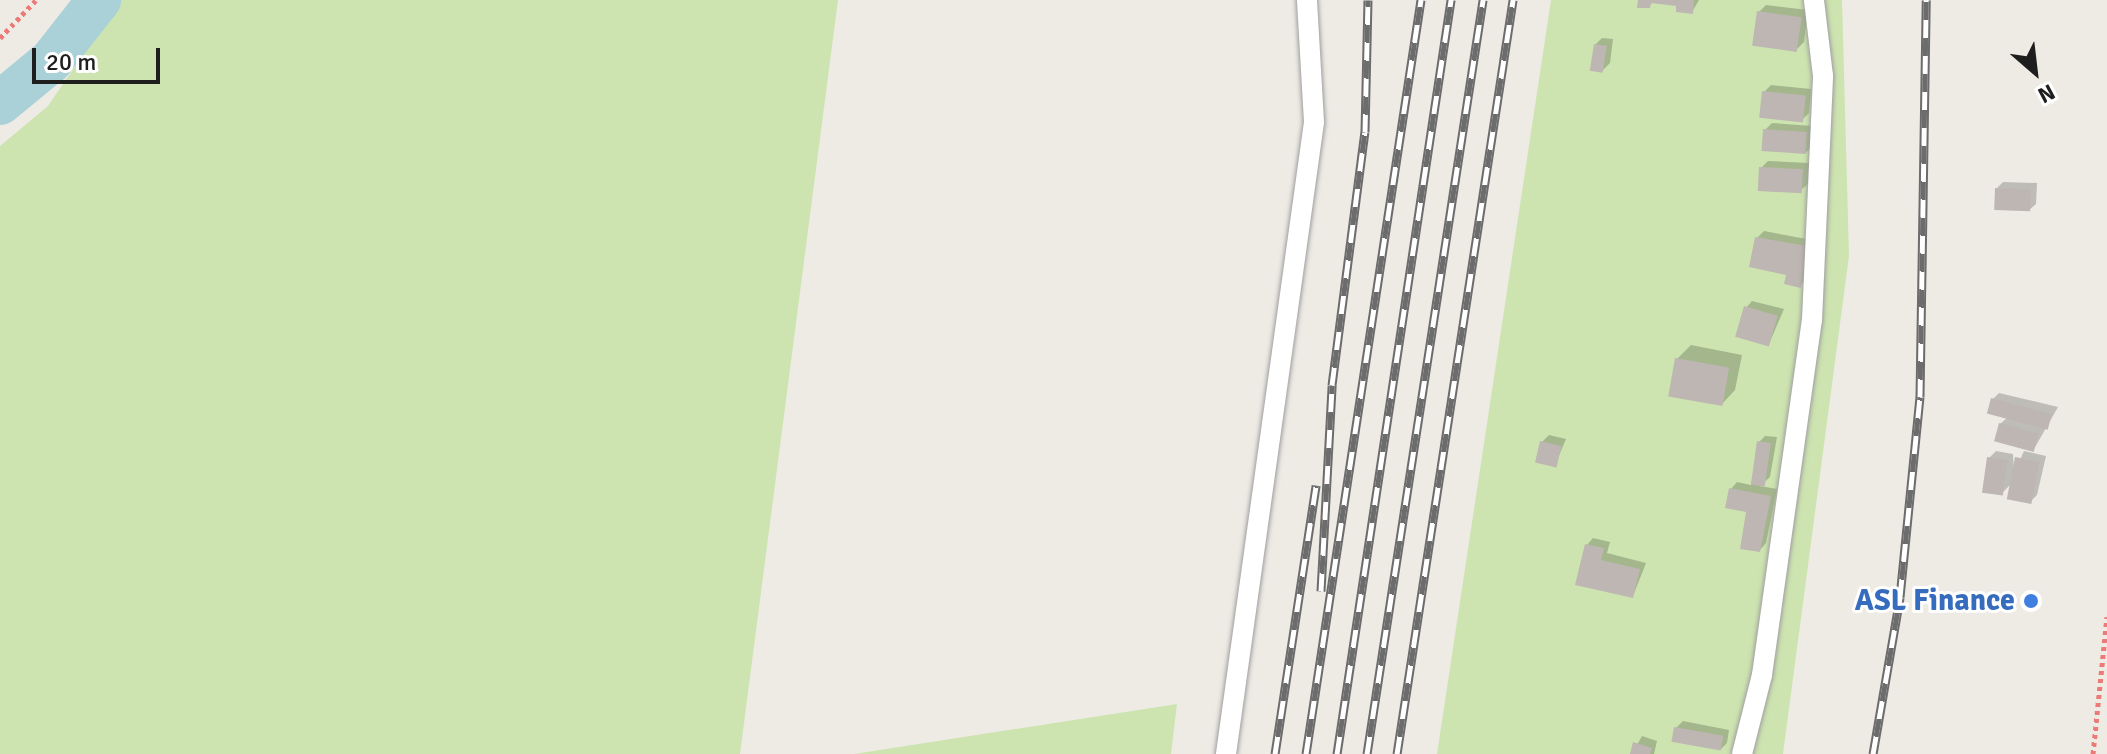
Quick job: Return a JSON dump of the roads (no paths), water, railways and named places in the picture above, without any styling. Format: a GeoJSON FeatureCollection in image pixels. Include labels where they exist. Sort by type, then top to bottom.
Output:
{"type":"FeatureCollection","features":[{"type":"Feature","properties":{"kind":"lane"},"geometry":{"type":"LineString","coordinates":[[1226,754],[1314,122],[1307,0]]}},
{"type":"Feature","properties":{"kind":"lane"},"geometry":{"type":"LineString","coordinates":[[1742,754],[1762,675],[1812,320],[1823,76],[1814,0]]}},
{"type":"Feature","properties":{"kind":"waterway"},"geometry":{"type":"LineString","coordinates":[[0,103],[51,61],[99,0]]}},
{"type":"Feature","properties":{"kind":"railway"},"geometry":{"type":"LineString","coordinates":[[1321,591],[1332,385],[1365,132],[1368,0]]}},
{"type":"Feature","properties":{"kind":"railway"},"geometry":{"type":"LineString","coordinates":[[1306,754],[1421,0]]}},
{"type":"Feature","properties":{"kind":"railway"},"geometry":{"type":"LineString","coordinates":[[1337,754],[1451,0]]}},
{"type":"Feature","properties":{"kind":"railway"},"geometry":{"type":"LineString","coordinates":[[1367,754],[1483,0]]}},
{"type":"Feature","properties":{"kind":"railway"},"geometry":{"type":"LineString","coordinates":[[1397,754],[1513,0]]}},
{"type":"Feature","properties":{"kind":"railway"},"geometry":{"type":"LineString","coordinates":[[1873,754],[1900,597],[1920,397],[1926,0]]}},
{"type":"Feature","properties":{"kind":"railway"},"geometry":{"type":"LineString","coordinates":[[1275,754],[1316,485]]}},
{"type":"Feature","properties":{"kind":"place","name":"ASL Finance"},"geometry":{"type":"Point","coordinates":[2031,601]}}]}
